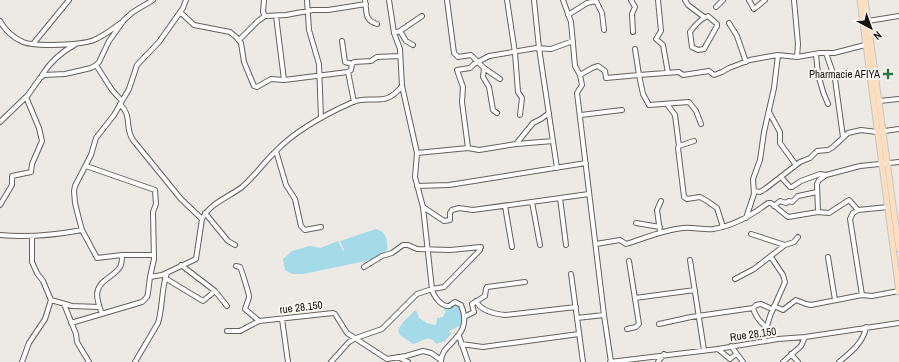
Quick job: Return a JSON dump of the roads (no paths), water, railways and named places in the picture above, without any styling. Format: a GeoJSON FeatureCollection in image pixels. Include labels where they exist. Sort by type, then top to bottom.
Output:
{"type":"FeatureCollection","features":[{"type":"Feature","properties":{"kind":"main road"},"geometry":{"type":"LineString","coordinates":[[860,0],[865,46],[880,132],[888,163],[899,248]]}},
{"type":"Feature","properties":{"kind":"main road"},"geometry":{"type":"LineString","coordinates":[[865,0],[879,101],[882,164],[899,292]]}},
{"type":"Feature","properties":{"kind":"street"},"geometry":{"type":"LineString","coordinates":[[33,44],[68,0]]}},
{"type":"Feature","properties":{"kind":"street"},"geometry":{"type":"LineString","coordinates":[[0,22],[4,29],[20,40],[33,44],[78,43],[94,40],[124,20],[133,12],[153,0]]}},
{"type":"Feature","properties":{"kind":"street"},"geometry":{"type":"LineString","coordinates":[[154,255],[122,255],[97,258],[82,230],[75,203],[74,191],[91,155],[93,143],[114,115],[132,84],[137,65],[159,42],[180,12],[186,0]]}},
{"type":"Feature","properties":{"kind":"street"},"geometry":{"type":"LineString","coordinates":[[264,0],[263,12],[265,16]]}},
{"type":"Feature","properties":{"kind":"street"},"geometry":{"type":"LineString","coordinates":[[307,0],[309,30],[319,64],[321,118]]}},
{"type":"Feature","properties":{"kind":"street"},"geometry":{"type":"LineString","coordinates":[[389,0],[394,33],[400,49],[402,86],[417,153],[415,177],[423,207],[432,289],[435,298],[446,305],[449,306],[455,302],[461,305],[464,318],[464,323],[459,336],[442,354],[441,361]]}},
{"type":"Feature","properties":{"kind":"street"},"geometry":{"type":"LineString","coordinates":[[447,0],[454,53],[458,57],[471,55],[484,68],[500,79]]}},
{"type":"Feature","properties":{"kind":"street"},"geometry":{"type":"LineString","coordinates":[[507,0],[515,53],[518,92],[522,98],[520,115]]}},
{"type":"Feature","properties":{"kind":"street"},"geometry":{"type":"LineString","coordinates":[[534,0],[539,48],[557,168]]}},
{"type":"Feature","properties":{"kind":"street"},"geometry":{"type":"LineString","coordinates":[[563,0],[571,22],[575,66],[580,75],[582,85],[577,93],[581,115],[610,362]]}},
{"type":"Feature","properties":{"kind":"street"},"geometry":{"type":"LineString","coordinates":[[568,15],[587,2],[596,0],[602,13],[604,30]]}},
{"type":"Feature","properties":{"kind":"street"},"geometry":{"type":"LineString","coordinates":[[631,0],[635,7],[632,14],[634,32]]}},
{"type":"Feature","properties":{"kind":"street"},"geometry":{"type":"LineString","coordinates":[[658,0],[661,31],[656,39],[663,45],[668,73]]}},
{"type":"Feature","properties":{"kind":"street"},"geometry":{"type":"LineString","coordinates":[[685,0],[688,5],[704,17],[708,16],[717,24],[704,49],[698,50],[692,47],[690,32],[704,17]]}},
{"type":"Feature","properties":{"kind":"street"},"geometry":{"type":"LineString","coordinates":[[716,7],[723,0]]}},
{"type":"Feature","properties":{"kind":"street"},"geometry":{"type":"LineString","coordinates":[[750,1],[754,9],[765,0]]}},
{"type":"Feature","properties":{"kind":"street"},"geometry":{"type":"LineString","coordinates":[[794,0],[798,44],[797,57]]}},
{"type":"Feature","properties":{"kind":"street"},"geometry":{"type":"LineString","coordinates":[[239,40],[265,16],[328,10],[365,2],[367,18],[377,24]]}},
{"type":"Feature","properties":{"kind":"street"},"geometry":{"type":"LineString","coordinates":[[180,12],[194,25],[230,32],[239,40],[244,62],[254,86],[257,87],[271,79],[284,80],[348,72],[351,70],[352,64]]}},
{"type":"Feature","properties":{"kind":"street"},"geometry":{"type":"LineString","coordinates":[[276,16],[284,80]]}},
{"type":"Feature","properties":{"kind":"street"},"geometry":{"type":"LineString","coordinates":[[394,33],[400,31],[422,16]]}},
{"type":"Feature","properties":{"kind":"street"},"geometry":{"type":"LineString","coordinates":[[868,21],[899,16]]}},
{"type":"Feature","properties":{"kind":"street"},"geometry":{"type":"LineString","coordinates":[[40,78],[48,74],[65,74],[96,65],[99,62],[109,40],[124,20]]}},
{"type":"Feature","properties":{"kind":"street"},"geometry":{"type":"LineString","coordinates":[[729,22],[737,36],[746,62]]}},
{"type":"Feature","properties":{"kind":"street"},"geometry":{"type":"LineString","coordinates":[[400,31],[406,41],[413,46]]}},
{"type":"Feature","properties":{"kind":"street"},"geometry":{"type":"LineString","coordinates":[[342,41],[345,62],[352,64],[354,62],[371,61],[377,57],[400,56]]}},
{"type":"Feature","properties":{"kind":"street"},"geometry":{"type":"LineString","coordinates":[[468,148],[462,102],[463,87],[458,70],[470,68],[489,56],[539,48],[551,48],[573,41]]}},
{"type":"Feature","properties":{"kind":"street"},"geometry":{"type":"LineString","coordinates":[[0,122],[26,97],[54,59],[61,52],[78,43]]}},
{"type":"Feature","properties":{"kind":"street"},"geometry":{"type":"LineString","coordinates":[[580,75],[598,66],[605,71],[606,78],[679,72],[683,75],[709,70],[714,75],[746,62],[778,55],[797,57],[826,54],[865,46]]}},
{"type":"Feature","properties":{"kind":"street"},"geometry":{"type":"LineString","coordinates":[[635,49],[643,94],[649,105],[690,102],[696,111],[701,124]]}},
{"type":"Feature","properties":{"kind":"street"},"geometry":{"type":"LineString","coordinates":[[816,54],[817,70],[823,93],[828,104]]}},
{"type":"Feature","properties":{"kind":"street"},"geometry":{"type":"LineString","coordinates":[[826,54],[834,79],[843,137]]}},
{"type":"Feature","properties":{"kind":"street"},"geometry":{"type":"LineString","coordinates":[[746,218],[754,191],[753,179],[760,160],[774,88],[778,55]]}},
{"type":"Feature","properties":{"kind":"street"},"geometry":{"type":"LineString","coordinates":[[96,65],[126,112],[129,132],[133,140],[180,199],[202,219]]}},
{"type":"Feature","properties":{"kind":"street"},"geometry":{"type":"LineString","coordinates":[[484,68],[483,77],[489,87],[493,110],[497,113]]}},
{"type":"Feature","properties":{"kind":"street"},"geometry":{"type":"LineString","coordinates":[[348,72],[354,102]]}},
{"type":"Feature","properties":{"kind":"street"},"geometry":{"type":"LineString","coordinates":[[150,277],[167,273],[194,260],[197,257],[202,219],[205,213],[245,184],[276,151],[294,136],[321,118],[354,102],[387,99],[402,86]]}},
{"type":"Feature","properties":{"kind":"street"},"geometry":{"type":"LineString","coordinates":[[0,205],[12,185],[12,176],[31,172],[32,164],[41,146],[42,137],[26,97]]}},
{"type":"Feature","properties":{"kind":"street"},"geometry":{"type":"LineString","coordinates":[[879,101],[899,99]]}},
{"type":"Feature","properties":{"kind":"street"},"geometry":{"type":"LineString","coordinates":[[666,104],[675,116],[684,196],[687,199],[700,197],[707,200],[717,208],[723,227]]}},
{"type":"Feature","properties":{"kind":"street"},"geometry":{"type":"LineString","coordinates":[[581,115],[622,110]]}},
{"type":"Feature","properties":{"kind":"street"},"geometry":{"type":"LineString","coordinates":[[769,112],[780,132],[780,143],[796,165]]}},
{"type":"Feature","properties":{"kind":"street"},"geometry":{"type":"LineString","coordinates":[[516,144],[534,123],[549,113]]}},
{"type":"Feature","properties":{"kind":"street"},"geometry":{"type":"LineString","coordinates":[[754,191],[761,192],[796,165],[810,158],[817,151],[828,150],[839,143],[843,137],[852,132],[861,130],[880,132],[899,129]]}},
{"type":"Feature","properties":{"kind":"street"},"geometry":{"type":"LineString","coordinates":[[417,153],[468,148],[479,150],[516,144],[553,141]]}},
{"type":"Feature","properties":{"kind":"street"},"geometry":{"type":"LineString","coordinates":[[679,146],[694,141]]}},
{"type":"Feature","properties":{"kind":"street"},"geometry":{"type":"LineString","coordinates":[[276,151],[286,185],[296,199],[301,226],[306,230],[321,227]]}},
{"type":"Feature","properties":{"kind":"street"},"geometry":{"type":"LineString","coordinates":[[818,212],[817,184],[819,180],[826,176],[860,166],[899,162]]}},
{"type":"Feature","properties":{"kind":"street"},"geometry":{"type":"LineString","coordinates":[[417,186],[449,185],[586,163]]}},
{"type":"Feature","properties":{"kind":"street"},"geometry":{"type":"LineString","coordinates":[[71,323],[145,300],[148,293],[154,255],[153,212],[156,206],[155,190],[86,166]]}},
{"type":"Feature","properties":{"kind":"street"},"geometry":{"type":"LineString","coordinates":[[781,177],[790,187],[792,187],[801,181],[820,174],[826,176]]}},
{"type":"Feature","properties":{"kind":"street"},"geometry":{"type":"LineString","coordinates":[[774,206],[780,202],[792,202],[798,196],[817,192]]}},
{"type":"Feature","properties":{"kind":"street"},"geometry":{"type":"LineString","coordinates":[[423,207],[444,221],[450,220],[450,213],[455,209],[472,210],[590,194]]}},
{"type":"Feature","properties":{"kind":"street"},"geometry":{"type":"LineString","coordinates":[[560,198],[566,245]]}},
{"type":"Feature","properties":{"kind":"street"},"geometry":{"type":"LineString","coordinates":[[660,232],[657,210],[661,200]]}},
{"type":"Feature","properties":{"kind":"street"},"geometry":{"type":"LineString","coordinates":[[596,244],[620,240],[626,244],[660,232],[683,228],[712,229],[723,227],[746,218],[768,203],[788,217],[818,212],[829,213],[849,200],[858,210]]}},
{"type":"Feature","properties":{"kind":"street"},"geometry":{"type":"LineString","coordinates":[[532,202],[540,245]]}},
{"type":"Feature","properties":{"kind":"street"},"geometry":{"type":"LineString","coordinates":[[505,206],[512,247]]}},
{"type":"Feature","properties":{"kind":"street"},"geometry":{"type":"LineString","coordinates":[[862,295],[850,219],[853,213],[858,210],[888,207]]}},
{"type":"Feature","properties":{"kind":"street"},"geometry":{"type":"LineString","coordinates":[[205,213],[228,241],[235,245]]}},
{"type":"Feature","properties":{"kind":"street"},"geometry":{"type":"LineString","coordinates":[[636,223],[660,227]]}},
{"type":"Feature","properties":{"kind":"street"},"geometry":{"type":"LineString","coordinates":[[0,235],[22,237],[63,234],[82,230]]}},
{"type":"Feature","properties":{"kind":"street"},"geometry":{"type":"LineString","coordinates":[[751,234],[785,245]]}},
{"type":"Feature","properties":{"kind":"street"},"geometry":{"type":"LineString","coordinates":[[22,362],[31,340],[45,319],[51,300],[43,281],[32,262],[32,236]]}},
{"type":"Feature","properties":{"kind":"street"},"geometry":{"type":"LineString","coordinates":[[735,279],[754,269],[785,245],[794,242],[798,237]]}},
{"type":"Feature","properties":{"kind":"street"},"geometry":{"type":"LineString","coordinates":[[331,362],[349,342],[356,338],[382,330],[417,294],[444,287],[481,249],[417,249],[408,245],[403,245],[392,253],[382,256],[364,267]]}},
{"type":"Feature","properties":{"kind":"street"},"geometry":{"type":"LineString","coordinates":[[102,314],[99,307],[98,287],[102,282],[118,270],[121,264],[122,255]]}},
{"type":"Feature","properties":{"kind":"street"},"geometry":{"type":"LineString","coordinates":[[764,342],[766,327],[785,282],[783,274],[771,256]]}},
{"type":"Feature","properties":{"kind":"street"},"geometry":{"type":"LineString","coordinates":[[828,258],[835,300]]}},
{"type":"Feature","properties":{"kind":"street"},"geometry":{"type":"LineString","coordinates":[[690,260],[704,350]]}},
{"type":"Feature","properties":{"kind":"street"},"geometry":{"type":"LineString","coordinates":[[627,328],[636,327],[639,324],[629,261]]}},
{"type":"Feature","properties":{"kind":"street"},"geometry":{"type":"LineString","coordinates":[[181,265],[216,291],[227,306]]}},
{"type":"Feature","properties":{"kind":"street"},"geometry":{"type":"LineString","coordinates":[[228,331],[240,331],[259,321],[245,309],[249,293],[245,284],[242,269],[236,266]]}},
{"type":"Feature","properties":{"kind":"street"},"geometry":{"type":"LineString","coordinates":[[135,362],[158,323],[167,273]]}},
{"type":"Feature","properties":{"kind":"street"},"geometry":{"type":"LineString","coordinates":[[572,274],[583,362]]}},
{"type":"Feature","properties":{"kind":"street"},"geometry":{"type":"LineString","coordinates":[[165,278],[203,301],[216,291]]}},
{"type":"Feature","properties":{"kind":"street"},"geometry":{"type":"LineString","coordinates":[[464,318],[474,312],[472,304],[485,296],[488,286],[525,282]]}},
{"type":"Feature","properties":{"kind":"street"},"geometry":{"type":"LineString","coordinates":[[635,298],[695,290]]}},
{"type":"Feature","properties":{"kind":"street"},"geometry":{"type":"LineString","coordinates":[[659,324],[699,316],[754,308],[756,305],[760,304],[783,310],[796,300],[812,305],[862,295],[872,296],[899,292]]}},
{"type":"Feature","properties":{"kind":"street"},"geometry":{"type":"LineString","coordinates":[[51,300],[77,306],[99,307]]}},
{"type":"Feature","properties":{"kind":"street"},"geometry":{"type":"LineString","coordinates":[[476,301],[481,308],[496,314],[505,315],[576,307]]}},
{"type":"Feature","properties":{"kind":"street"},"geometry":{"type":"LineString","coordinates":[[64,304],[76,334],[78,344],[90,362]]}},
{"type":"Feature","properties":{"kind":"street"},"geometry":{"type":"LineString","coordinates":[[754,308],[754,314],[766,327]]}},
{"type":"Feature","properties":{"kind":"street","name":"rue 28.150"},"geometry":{"type":"LineString","coordinates":[[259,321],[333,313],[344,331],[387,359],[423,351],[431,353],[441,361]]}},
{"type":"Feature","properties":{"kind":"street"},"geometry":{"type":"LineString","coordinates":[[577,318],[604,315]]}},
{"type":"Feature","properties":{"kind":"street"},"geometry":{"type":"LineString","coordinates":[[282,319],[288,362]]}},
{"type":"Feature","properties":{"kind":"street","name":"Rue 28.150"},"geometry":{"type":"LineString","coordinates":[[610,362],[632,361],[664,354],[718,349],[899,323]]}},
{"type":"Feature","properties":{"kind":"street"},"geometry":{"type":"LineString","coordinates":[[839,362],[858,344],[863,337],[866,327]]}},
{"type":"Feature","properties":{"kind":"street"},"geometry":{"type":"LineString","coordinates":[[461,344],[483,347],[579,334]]}},
{"type":"Feature","properties":{"kind":"street"},"geometry":{"type":"LineString","coordinates":[[459,336],[468,362]]}},
{"type":"Feature","properties":{"kind":"street"},"geometry":{"type":"LineString","coordinates":[[783,362],[801,346],[805,337]]}},
{"type":"Feature","properties":{"kind":"street"},"geometry":{"type":"LineString","coordinates":[[731,346],[743,362]]}},
{"type":"Feature","properties":{"kind":"street"},"geometry":{"type":"LineString","coordinates":[[718,349],[730,359],[736,354]]}},
{"type":"Feature","properties":{"kind":"street"},"geometry":{"type":"LineString","coordinates":[[658,362],[664,354]]}},
{"type":"Feature","properties":{"kind":"street"},"geometry":{"type":"LineString","coordinates":[[791,354],[798,362]]}},
{"type":"Feature","properties":{"kind":"street","name":"rue 28.150"},"geometry":{"type":"LineString","coordinates":[[398,357],[408,362]]}},
{"type":"Feature","properties":{"kind":"water"},"geometry":{"type":"Polygon","coordinates":[[[376,229],[382,232],[386,237],[387,250],[375,259],[303,274],[292,274],[285,270],[283,259],[292,251],[310,246],[320,248],[338,241],[343,251],[344,250],[340,241],[376,229]]]}},
{"type":"Feature","properties":{"kind":"water"},"geometry":{"type":"Polygon","coordinates":[[[454,305],[461,308],[462,325],[449,331],[451,334],[445,341],[436,344],[431,339],[425,339],[413,344],[400,335],[398,330],[400,326],[415,310],[419,318],[427,323],[436,325],[437,318],[443,317],[446,311],[444,310],[444,307],[451,307],[454,305]]]}},
{"type":"Feature","properties":{"kind":"place","name":"Pharmacie AFIYA"},"geometry":{"type":"Point","coordinates":[888,74]}}]}
